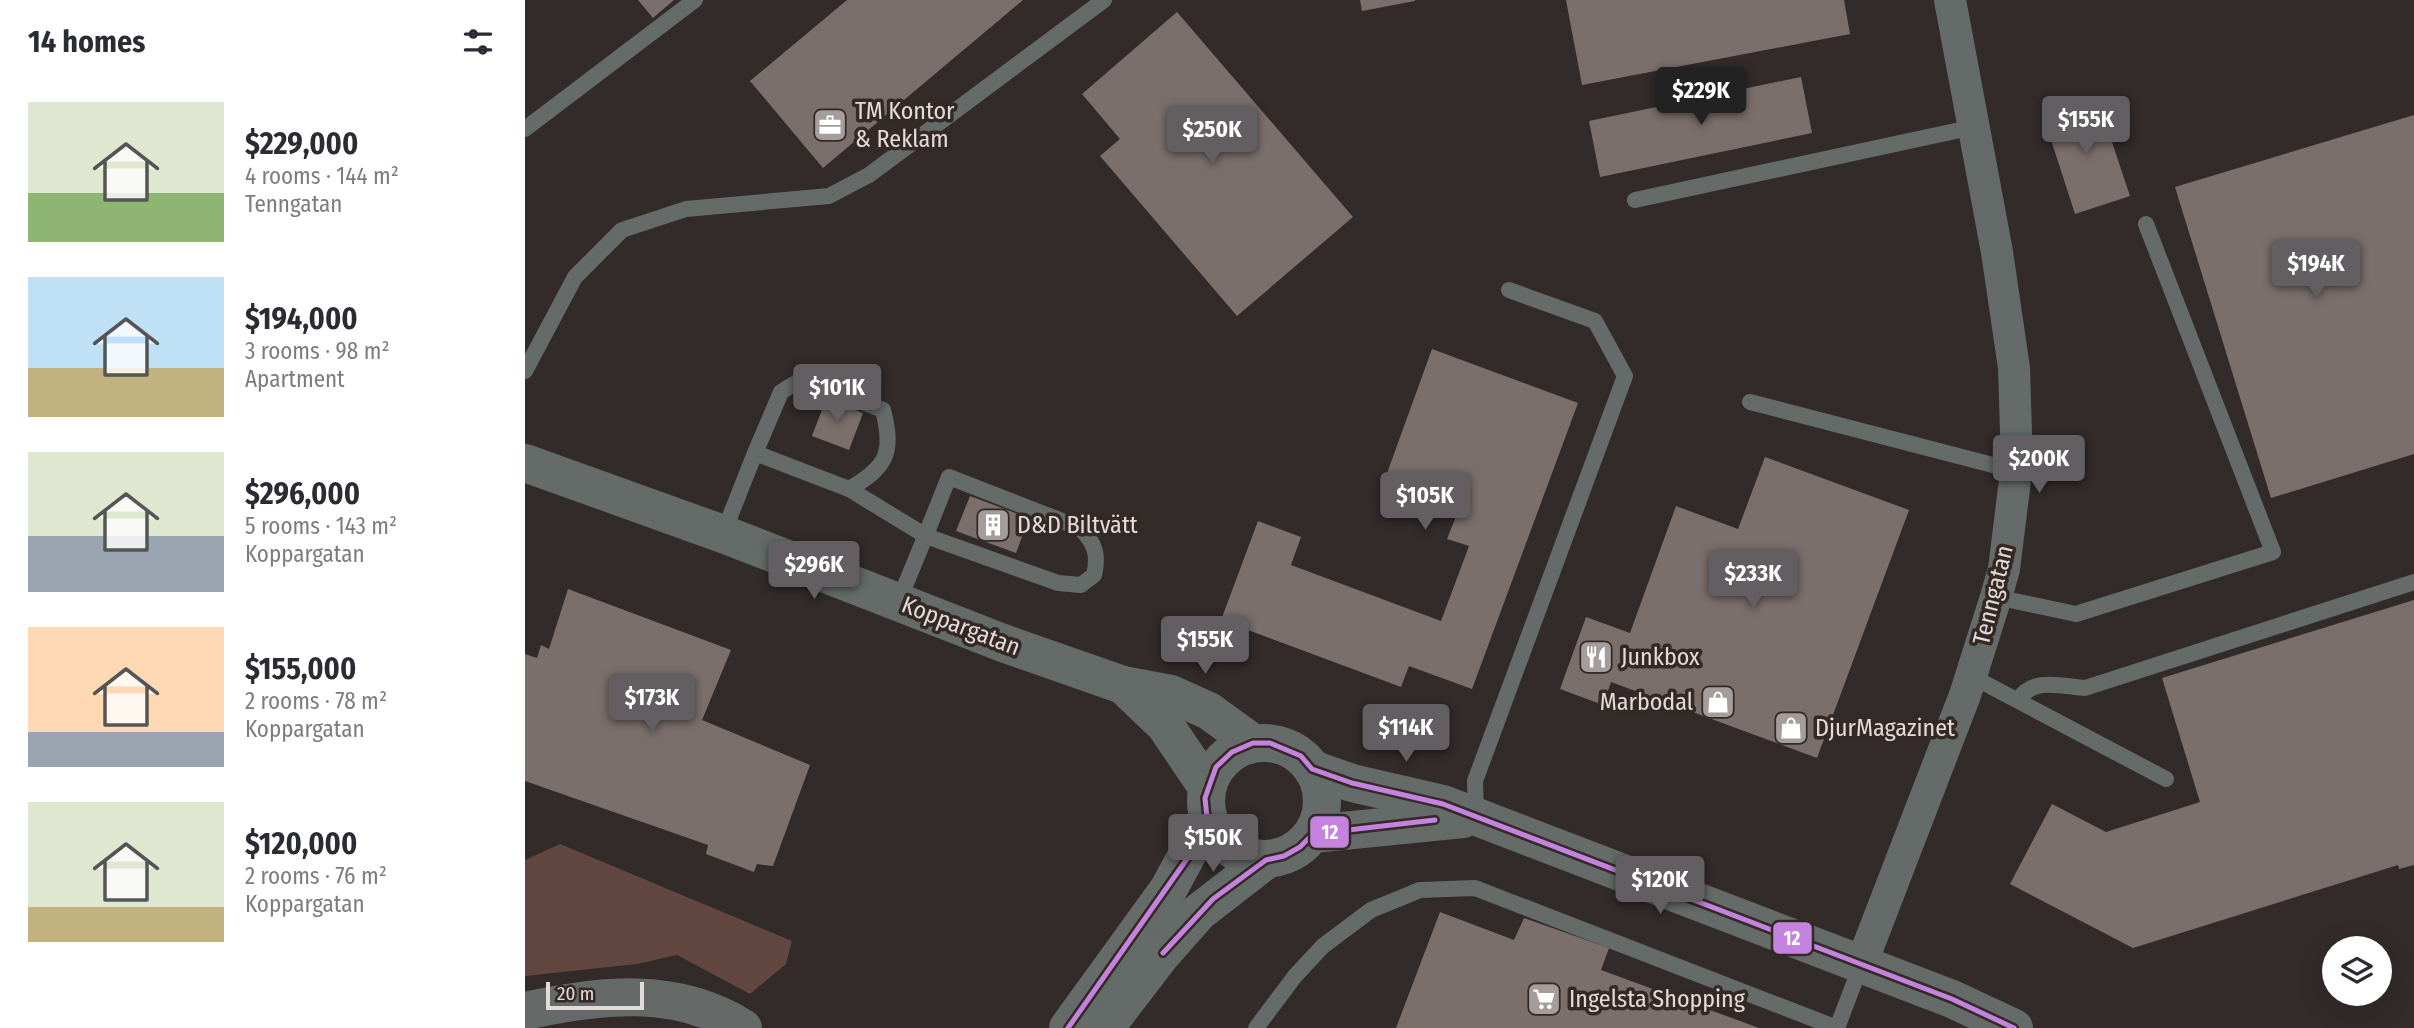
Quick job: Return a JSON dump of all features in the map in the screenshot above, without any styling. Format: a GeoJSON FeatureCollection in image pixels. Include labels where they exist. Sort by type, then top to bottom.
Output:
{"type":"FeatureCollection","features":[{"type":"Feature","properties":{"kind":"highway"},"geometry":{"type":"LineString","coordinates":[[525,1011],[567,1002],[618,996],[665,998],[694,1004],[743,1028]]}},
{"type":"Feature","properties":{"kind":"street","name":"Tenngatan"},"geometry":{"type":"LineString","coordinates":[[1861,965],[1971,676],[1996,597],[2004,569],[2016,471],[2014,368],[1950,0]]}},
{"type":"Feature","properties":{"kind":"street","name":"Koppargatan"},"geometry":{"type":"LineString","coordinates":[[525,463],[723,534],[1003,643],[1123,685],[1171,694],[1209,711],[1253,743]]}},
{"type":"Feature","properties":{"kind":"street","name":"Koppargatan"},"geometry":{"type":"LineString","coordinates":[[1123,685],[1165,725],[1207,803]]}},
{"type":"Feature","properties":{"kind":"street"},"geometry":{"type":"LineString","coordinates":[[1068,1028],[1168,890],[1207,803],[1216,767],[1232,752],[1253,743],[1270,743],[1287,747],[1313,769],[1352,783],[1443,804],[1952,999],[2014,1028]]}},
{"type":"Feature","properties":{"kind":"street"},"geometry":{"type":"LineString","coordinates":[[1207,803],[1216,836],[1230,849],[1247,858],[1266,860],[1284,856],[1300,847],[1313,834],[1319,821],[1322,794],[1313,769]]}},
{"type":"Feature","properties":{"kind":"street"},"geometry":{"type":"LineString","coordinates":[[1313,834],[1476,818]]}},
{"type":"Feature","properties":{"kind":"street"},"geometry":{"type":"LineString","coordinates":[[1105,1028],[1161,955],[1199,912],[1266,860]]}},
{"type":"Feature","properties":{"kind":"lane"},"geometry":{"type":"LineString","coordinates":[[525,129],[695,0]]}},
{"type":"Feature","properties":{"kind":"lane"},"geometry":{"type":"LineString","coordinates":[[525,371],[575,277],[622,230],[686,209],[829,196],[869,175],[1104,0]]}},
{"type":"Feature","properties":{"kind":"lane"},"geometry":{"type":"LineString","coordinates":[[1635,200],[1974,127]]}},
{"type":"Feature","properties":{"kind":"lane"},"geometry":{"type":"LineString","coordinates":[[1996,597],[2076,614],[2273,552],[2146,224]]}},
{"type":"Feature","properties":{"kind":"lane"},"geometry":{"type":"LineString","coordinates":[[1476,818],[1475,781],[1625,376],[1594,321],[1509,290]]}},
{"type":"Feature","properties":{"kind":"lane"},"geometry":{"type":"LineString","coordinates":[[723,534],[781,392],[802,379],[883,410],[890,439],[877,473],[849,489]]}},
{"type":"Feature","properties":{"kind":"lane"},"geometry":{"type":"LineString","coordinates":[[1750,402],[2016,471]]}},
{"type":"Feature","properties":{"kind":"lane"},"geometry":{"type":"LineString","coordinates":[[755,453],[849,489],[926,536],[1058,583],[1081,585],[1094,575],[1097,561],[1093,540],[1080,528],[949,477],[926,536],[898,602]]}},
{"type":"Feature","properties":{"kind":"lane"},"geometry":{"type":"LineString","coordinates":[[2018,701],[2025,689],[2040,684],[2085,688],[2414,582]]}},
{"type":"Feature","properties":{"kind":"lane"},"geometry":{"type":"LineString","coordinates":[[1971,676],[2166,779]]}},
{"type":"Feature","properties":{"kind":"lane"},"geometry":{"type":"LineString","coordinates":[[1256,1028],[1295,975],[1323,946],[1371,910],[1420,890],[1475,888],[1837,1028],[1861,965]]}},
{"type":"Feature","properties":{"kind":"shaded area"},"geometry":{"type":"Polygon","coordinates":[[[560,844],[792,941],[786,964],[750,994],[677,955],[637,964],[525,976],[525,860],[560,844]]]}},
{"type":"Feature","properties":{"kind":"building"},"geometry":{"type":"Polygon","coordinates":[[[638,0],[674,0],[653,18],[638,0]]]}},
{"type":"Feature","properties":{"kind":"building","name":"TM Kontor & Reklam"},"geometry":{"type":"Polygon","coordinates":[[[847,0],[1023,0],[823,168],[750,81],[847,0]]]}},
{"type":"Feature","properties":{"kind":"building"},"geometry":{"type":"Polygon","coordinates":[[[1360,0],[1415,0],[1415,1],[1362,11],[1360,0]]]}},
{"type":"Feature","properties":{"kind":"building"},"geometry":{"type":"Polygon","coordinates":[[[1566,0],[1844,0],[1850,34],[1582,85],[1566,0]]]}},
{"type":"Feature","properties":{"kind":"building"},"geometry":{"type":"Polygon","coordinates":[[[1177,12],[1353,217],[1237,316],[1100,156],[1120,139],[1082,94],[1177,12]]]}},
{"type":"Feature","properties":{"kind":"building"},"geometry":{"type":"Polygon","coordinates":[[[1801,77],[1812,133],[1600,177],[1589,121],[1801,77]]]}},
{"type":"Feature","properties":{"kind":"building"},"geometry":{"type":"Polygon","coordinates":[[[2097,97],[2130,196],[2075,214],[2043,115],[2097,97]]]}},
{"type":"Feature","properties":{"kind":"building"},"geometry":{"type":"Polygon","coordinates":[[[2414,115],[2414,454],[2271,498],[2175,187],[2414,115]]]}},
{"type":"Feature","properties":{"kind":"building"},"geometry":{"type":"Polygon","coordinates":[[[1432,349],[1578,403],[1472,689],[1409,666],[1401,687],[1221,620],[1258,521],[1301,537],[1291,565],[1441,621],[1469,546],[1447,539],[1457,514],[1382,487],[1432,349]]]}},
{"type":"Feature","properties":{"kind":"building"},"geometry":{"type":"Polygon","coordinates":[[[826,399],[863,413],[849,450],[812,436],[826,399]]]}},
{"type":"Feature","properties":{"kind":"building"},"geometry":{"type":"Polygon","coordinates":[[[1765,457],[1909,510],[1817,758],[1611,682],[1603,705],[1560,689],[1586,617],[1630,633],[1676,506],[1738,529],[1765,457]]]}},
{"type":"Feature","properties":{"kind":"building","name":"D&D Biltvätt"},"geometry":{"type":"Polygon","coordinates":[[[970,496],[1029,518],[1016,553],[956,531],[970,496]]]}},
{"type":"Feature","properties":{"kind":"building"},"geometry":{"type":"Polygon","coordinates":[[[568,589],[731,650],[702,720],[810,765],[773,866],[757,864],[754,872],[706,854],[708,845],[525,781],[525,654],[537,658],[541,645],[549,649],[568,589]]]}},
{"type":"Feature","properties":{"kind":"building"},"geometry":{"type":"Polygon","coordinates":[[[2414,600],[2414,865],[2399,869],[2398,865],[2133,948],[2010,884],[2052,804],[2106,832],[2200,802],[2162,678],[2414,600]]]}},
{"type":"Feature","properties":{"kind":"building","name":"Ingelsta Shopping"},"geometry":{"type":"Polygon","coordinates":[[[1440,912],[1514,940],[1524,918],[1609,948],[1601,970],[1759,1028],[1396,1028],[1440,912]]]}},
{"type":"Feature","properties":{"kind":"transit line","name":"12"},"geometry":{"type":"LineString","coordinates":[[1068,1028],[1189,856],[1207,818],[1205,798],[1216,767],[1232,752],[1253,743],[1270,743],[1301,756],[1312,769],[1352,783],[1443,804],[1952,999],[2014,1028]]}},
{"type":"Feature","properties":{"kind":"transit line","name":"12"},"geometry":{"type":"LineString","coordinates":[[1163,953],[1213,899],[1266,860],[1284,856],[1300,847],[1313,834],[1435,820]]}},
{"type":"Feature","properties":{"kind":"place","name":"TM Kontor & Reklam"},"geometry":{"type":"Point","coordinates":[830,125]}},
{"type":"Feature","properties":{"kind":"place","name":"D&D Biltvätt"},"geometry":{"type":"Point","coordinates":[993,525]}},
{"type":"Feature","properties":{"kind":"place","name":"Junkbox"},"geometry":{"type":"Point","coordinates":[1596,657]}},
{"type":"Feature","properties":{"kind":"place","name":"Marbodal"},"geometry":{"type":"Point","coordinates":[1718,702]}},
{"type":"Feature","properties":{"kind":"place","name":"DjurMagazinet"},"geometry":{"type":"Point","coordinates":[1791,728]}},
{"type":"Feature","properties":{"kind":"place","name":"Ingelsta Shopping"},"geometry":{"type":"Point","coordinates":[1544,999]}}]}
